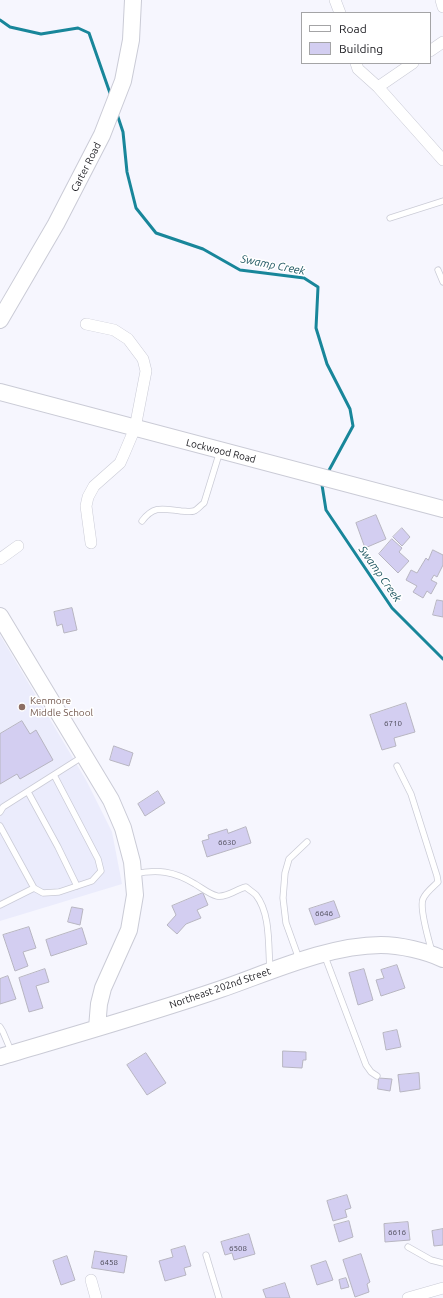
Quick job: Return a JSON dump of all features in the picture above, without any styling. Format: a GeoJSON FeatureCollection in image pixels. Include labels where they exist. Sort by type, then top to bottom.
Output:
{"type":"FeatureCollection","features":[{"type":"Feature","properties":{"kind":"street","name":"Carter Road"},"geometry":{"type":"LineString","coordinates":[[0,320],[56,224],[102,135],[123,81],[131,40],[133,0]]}},
{"type":"Feature","properties":{"kind":"street"},"geometry":{"type":"LineString","coordinates":[[335,0],[340,12]]}},
{"type":"Feature","properties":{"kind":"street"},"geometry":{"type":"LineString","coordinates":[[441,0],[443,7]]}},
{"type":"Feature","properties":{"kind":"street"},"geometry":{"type":"LineString","coordinates":[[431,50],[443,42]]}},
{"type":"Feature","properties":{"kind":"street"},"geometry":{"type":"LineString","coordinates":[[356,64],[358,69],[378,87],[443,160]]}},
{"type":"Feature","properties":{"kind":"street"},"geometry":{"type":"LineString","coordinates":[[378,87],[412,64]]}},
{"type":"Feature","properties":{"kind":"street"},"geometry":{"type":"LineString","coordinates":[[86,324],[114,330],[128,339],[143,360],[146,371],[136,428],[120,464],[94,486],[88,497],[86,506],[91,543]]}},
{"type":"Feature","properties":{"kind":"street","name":"Lockwood Road"},"geometry":{"type":"LineString","coordinates":[[0,392],[443,509]]}},
{"type":"Feature","properties":{"kind":"street"},"geometry":{"type":"LineString","coordinates":[[0,559],[18,546]]}},
{"type":"Feature","properties":{"kind":"street"},"geometry":{"type":"LineString","coordinates":[[4,626],[111,800],[123,828],[132,862],[134,895],[129,930],[102,988],[97,1028]]}},
{"type":"Feature","properties":{"kind":"street","name":"Northeast 202nd Street"},"geometry":{"type":"LineString","coordinates":[[6,1055],[220,990],[300,961],[348,948],[382,945],[410,949],[438,957]]}},
{"type":"Feature","properties":{"kind":"street"},"geometry":{"type":"LineString","coordinates":[[91,1280],[96,1298]]}},
{"type":"Feature","properties":{"kind":"street"},"geometry":{"type":"LineString","coordinates":[[408,1298],[427,1295],[443,1288]]}},
{"type":"Feature","properties":{"kind":"lane"},"geometry":{"type":"LineString","coordinates":[[390,218],[443,201]]}},
{"type":"Feature","properties":{"kind":"lane"},"geometry":{"type":"LineString","coordinates":[[438,270],[443,282]]}},
{"type":"Feature","properties":{"kind":"lane"},"geometry":{"type":"LineString","coordinates":[[142,521],[152,510],[161,508],[194,511],[200,507],[204,503],[220,450]]}},
{"type":"Feature","properties":{"kind":"lane"},"geometry":{"type":"LineString","coordinates":[[0,812],[3,807],[84,756]]}},
{"type":"Feature","properties":{"kind":"lane"},"geometry":{"type":"LineString","coordinates":[[397,766],[411,794],[437,876],[438,882],[426,894],[423,899],[422,907],[438,957]]}},
{"type":"Feature","properties":{"kind":"lane"},"geometry":{"type":"LineString","coordinates":[[0,826],[34,888],[42,893],[59,892],[92,881],[101,871],[98,859],[54,775]]}},
{"type":"Feature","properties":{"kind":"lane"},"geometry":{"type":"LineString","coordinates":[[28,792],[77,886]]}},
{"type":"Feature","properties":{"kind":"lane"},"geometry":{"type":"LineString","coordinates":[[300,961],[286,923],[282,898],[284,873],[289,859],[307,842]]}},
{"type":"Feature","properties":{"kind":"lane"},"geometry":{"type":"LineString","coordinates":[[133,874],[150,870],[160,871],[181,877],[218,896],[230,894],[246,887],[256,895],[266,918],[268,928],[270,972]]}},
{"type":"Feature","properties":{"kind":"lane"},"geometry":{"type":"LineString","coordinates":[[0,905],[34,888]]}},
{"type":"Feature","properties":{"kind":"lane"},"geometry":{"type":"LineString","coordinates":[[324,954],[366,1065],[371,1072],[377,1076]]}},
{"type":"Feature","properties":{"kind":"lane"},"geometry":{"type":"LineString","coordinates":[[0,1027],[3,1032],[6,1055]]}},
{"type":"Feature","properties":{"kind":"lane"},"geometry":{"type":"LineString","coordinates":[[408,1247],[431,1260],[443,1263]]}},
{"type":"Feature","properties":{"kind":"lane"},"geometry":{"type":"LineString","coordinates":[[206,1255],[219,1298]]}},
{"type":"Feature","properties":{"kind":"shaded area","name":"Kenmore Middle School"},"geometry":{"type":"Polygon","coordinates":[[[0,635],[86,780],[112,832],[122,884],[0,921],[0,635]]]}},
{"type":"Feature","properties":{"kind":"building"},"geometry":{"type":"Polygon","coordinates":[[[376,515],[386,539],[365,548],[356,523],[376,515]]]}},
{"type":"Feature","properties":{"kind":"building"},"geometry":{"type":"Polygon","coordinates":[[[402,528],[410,537],[402,546],[393,537],[402,528]]]}},
{"type":"Feature","properties":{"kind":"building"},"geometry":{"type":"Polygon","coordinates":[[[392,539],[402,548],[399,552],[409,561],[398,573],[379,554],[392,539]]]}},
{"type":"Feature","properties":{"kind":"building"},"geometry":{"type":"Polygon","coordinates":[[[433,550],[443,555],[443,565],[437,577],[434,575],[431,580],[437,583],[431,594],[427,591],[423,598],[413,592],[417,586],[406,580],[411,570],[417,573],[426,558],[428,560],[433,550]]]}},
{"type":"Feature","properties":{"kind":"building"},"geometry":{"type":"Polygon","coordinates":[[[437,600],[443,601],[443,617],[433,615],[437,600]]]}},
{"type":"Feature","properties":{"kind":"building"},"geometry":{"type":"Polygon","coordinates":[[[72,608],[77,630],[64,633],[62,624],[57,626],[54,612],[72,608]]]}},
{"type":"Feature","properties":{"kind":"building"},"geometry":{"type":"Polygon","coordinates":[[[406,703],[415,732],[394,738],[396,746],[382,750],[370,715],[406,703]]]}},
{"type":"Feature","properties":{"kind":"building"},"geometry":{"type":"Polygon","coordinates":[[[22,721],[30,734],[36,730],[53,760],[20,779],[17,774],[0,784],[0,734],[22,721]]]}},
{"type":"Feature","properties":{"kind":"building"},"geometry":{"type":"Polygon","coordinates":[[[114,746],[133,753],[129,766],[110,760],[114,746]]]}},
{"type":"Feature","properties":{"kind":"building"},"geometry":{"type":"Polygon","coordinates":[[[158,791],[165,803],[145,816],[138,804],[158,791]]]}},
{"type":"Feature","properties":{"kind":"building"},"geometry":{"type":"Polygon","coordinates":[[[246,827],[251,843],[207,857],[202,841],[209,839],[208,835],[227,829],[228,833],[246,827]]]}},
{"type":"Feature","properties":{"kind":"building"},"geometry":{"type":"Polygon","coordinates":[[[203,893],[208,905],[197,910],[201,918],[186,924],[177,934],[167,925],[176,915],[172,906],[203,893]]]}},
{"type":"Feature","properties":{"kind":"building"},"geometry":{"type":"Polygon","coordinates":[[[334,901],[340,917],[315,925],[309,909],[334,901]]]}},
{"type":"Feature","properties":{"kind":"building"},"geometry":{"type":"Polygon","coordinates":[[[72,907],[83,909],[80,925],[68,922],[72,907]]]}},
{"type":"Feature","properties":{"kind":"building"},"geometry":{"type":"Polygon","coordinates":[[[29,927],[36,948],[23,952],[28,966],[15,971],[3,935],[29,927]]]}},
{"type":"Feature","properties":{"kind":"building"},"geometry":{"type":"Polygon","coordinates":[[[82,928],[87,944],[51,956],[46,940],[82,928]]]}},
{"type":"Feature","properties":{"kind":"building"},"geometry":{"type":"Polygon","coordinates":[[[397,965],[405,988],[381,996],[376,980],[384,978],[381,970],[397,965]]]}},
{"type":"Feature","properties":{"kind":"building"},"geometry":{"type":"Polygon","coordinates":[[[45,969],[49,982],[36,986],[43,1008],[29,1012],[19,978],[45,969]]]}},
{"type":"Feature","properties":{"kind":"building"},"geometry":{"type":"Polygon","coordinates":[[[364,969],[373,1000],[358,1005],[349,973],[364,969]]]}},
{"type":"Feature","properties":{"kind":"building"},"geometry":{"type":"Polygon","coordinates":[[[8,976],[16,999],[0,1004],[0,979],[8,976]]]}},
{"type":"Feature","properties":{"kind":"building"},"geometry":{"type":"Polygon","coordinates":[[[397,1030],[401,1047],[386,1050],[383,1033],[397,1030]]]}},
{"type":"Feature","properties":{"kind":"building"},"geometry":{"type":"Polygon","coordinates":[[[283,1051],[306,1052],[306,1060],[303,1060],[302,1068],[283,1067],[283,1051]]]}},
{"type":"Feature","properties":{"kind":"building"},"geometry":{"type":"Polygon","coordinates":[[[146,1053],[166,1083],[147,1095],[127,1065],[146,1053]]]}},
{"type":"Feature","properties":{"kind":"building"},"geometry":{"type":"Polygon","coordinates":[[[419,1073],[420,1089],[400,1092],[398,1075],[419,1073]]]}},
{"type":"Feature","properties":{"kind":"building"},"geometry":{"type":"Polygon","coordinates":[[[379,1078],[392,1079],[390,1091],[378,1089],[379,1078]]]}},
{"type":"Feature","properties":{"kind":"building"},"geometry":{"type":"Polygon","coordinates":[[[347,1195],[351,1208],[345,1210],[347,1217],[333,1221],[327,1201],[347,1195]]]}},
{"type":"Feature","properties":{"kind":"building"},"geometry":{"type":"Polygon","coordinates":[[[349,1221],[353,1237],[339,1242],[334,1225],[349,1221]]]}},
{"type":"Feature","properties":{"kind":"building"},"geometry":{"type":"Polygon","coordinates":[[[408,1222],[410,1240],[385,1242],[384,1224],[408,1222]]]}},
{"type":"Feature","properties":{"kind":"building"},"geometry":{"type":"Polygon","coordinates":[[[443,1229],[443,1245],[434,1246],[432,1231],[443,1229]]]}},
{"type":"Feature","properties":{"kind":"building"},"geometry":{"type":"Polygon","coordinates":[[[249,1234],[255,1254],[234,1260],[232,1253],[225,1255],[221,1242],[249,1234]]]}},
{"type":"Feature","properties":{"kind":"building"},"geometry":{"type":"Polygon","coordinates":[[[185,1246],[191,1266],[184,1268],[186,1275],[165,1281],[159,1261],[173,1257],[171,1250],[185,1246]]]}},
{"type":"Feature","properties":{"kind":"building"},"geometry":{"type":"Polygon","coordinates":[[[95,1251],[127,1256],[124,1273],[92,1268],[95,1251]]]}},
{"type":"Feature","properties":{"kind":"building"},"geometry":{"type":"Polygon","coordinates":[[[361,1254],[370,1282],[367,1284],[369,1292],[355,1297],[343,1260],[361,1254]]]}},
{"type":"Feature","properties":{"kind":"building"},"geometry":{"type":"Polygon","coordinates":[[[67,1256],[75,1280],[61,1285],[53,1261],[67,1256]]]}},
{"type":"Feature","properties":{"kind":"building"},"geometry":{"type":"Polygon","coordinates":[[[326,1261],[333,1280],[317,1285],[311,1266],[326,1261]]]}},
{"type":"Feature","properties":{"kind":"building"},"geometry":{"type":"Polygon","coordinates":[[[346,1278],[349,1287],[341,1289],[339,1280],[346,1278]]]}},
{"type":"Feature","properties":{"kind":"building"},"geometry":{"type":"Polygon","coordinates":[[[285,1283],[290,1298],[266,1298],[263,1290],[285,1283]]]}},
{"type":"Feature","properties":{"kind":"waterway","name":"Swamp Creek"},"geometry":{"type":"LineString","coordinates":[[0,20],[10,27],[41,34],[78,28],[89,33],[111,96]]}},
{"type":"Feature","properties":{"kind":"waterway","name":"Swamp Creek"},"geometry":{"type":"LineString","coordinates":[[117,114],[123,132],[127,172],[136,208],[156,233],[203,249],[240,270],[304,278],[318,287],[316,328],[327,364],[350,409],[353,426],[327,474]]}},
{"type":"Feature","properties":{"kind":"waterway","name":"Swamp Creek"},"geometry":{"type":"LineString","coordinates":[[323,483],[322,485],[326,510],[392,608],[443,659]]}},
{"type":"Feature","properties":{"kind":"place","name":"Kenmore Middle School"},"geometry":{"type":"Point","coordinates":[22,707]}}]}
